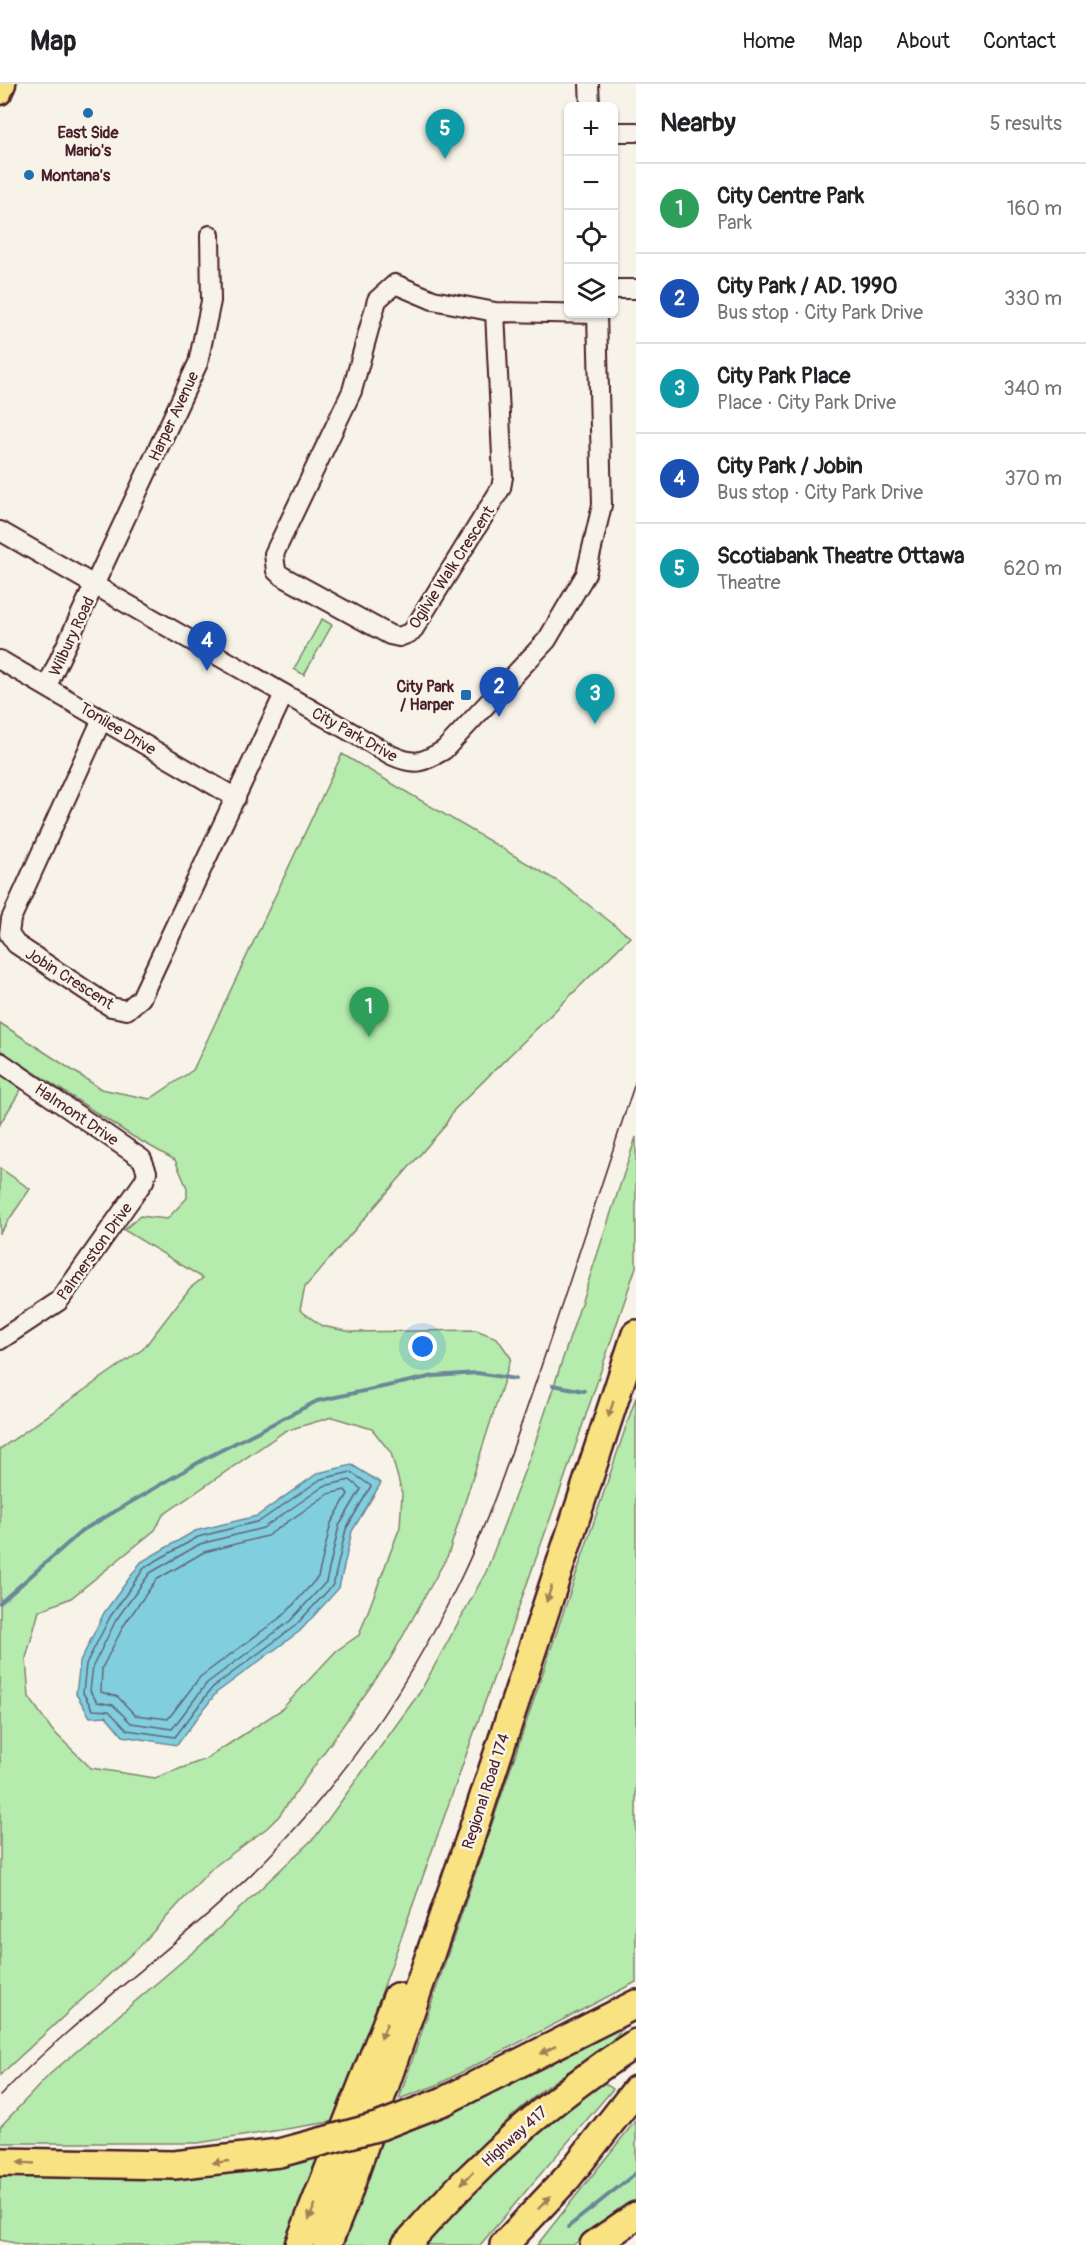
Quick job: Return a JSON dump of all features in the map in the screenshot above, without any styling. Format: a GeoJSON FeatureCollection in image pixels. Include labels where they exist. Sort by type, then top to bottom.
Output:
{"type":"FeatureCollection","features":[{"type":"Feature","properties":{"kind":"highway","name":"Regional Road 174"},"geometry":{"type":"LineString","coordinates":[[327,2245],[347,2195],[471,1836],[636,1334]]}},
{"type":"Feature","properties":{"kind":"highway"},"geometry":{"type":"LineString","coordinates":[[299,2245],[513,1703]]}},
{"type":"Feature","properties":{"kind":"highway"},"geometry":{"type":"LineString","coordinates":[[0,2162],[174,2165],[279,2153],[371,2129],[444,2101],[513,2068],[629,2007]]}},
{"type":"Feature","properties":{"kind":"highway","name":"Highway 417"},"geometry":{"type":"LineString","coordinates":[[406,2245],[493,2153],[542,2111],[636,2043]]}},
{"type":"Feature","properties":{"kind":"highway"},"geometry":{"type":"LineString","coordinates":[[504,2245],[568,2177],[636,2090]]}},
{"type":"Feature","properties":{"kind":"highway"},"geometry":{"type":"LineString","coordinates":[[594,2245],[636,2216]]}},
{"type":"Feature","properties":{"kind":"main road"},"geometry":{"type":"LineString","coordinates":[[0,93],[4,84]]}},
{"type":"Feature","properties":{"kind":"street"},"geometry":{"type":"LineString","coordinates":[[589,84],[590,102]]}},
{"type":"Feature","properties":{"kind":"street"},"geometry":{"type":"LineString","coordinates":[[618,132],[636,132]]}},
{"type":"Feature","properties":{"kind":"street","name":"Harper Avenue"},"geometry":{"type":"LineString","coordinates":[[94,586],[198,363],[211,301],[210,235]]}},
{"type":"Feature","properties":{"kind":"street","name":"Ogilvie Walk Crescent"},"geometry":{"type":"LineString","coordinates":[[395,284],[407,287],[433,300],[495,312],[501,488],[412,632],[399,637],[390,635],[282,576],[276,571],[274,555],[352,391],[376,300],[395,284]]}},
{"type":"Feature","properties":{"kind":"street"},"geometry":{"type":"LineString","coordinates":[[618,289],[636,289]]}},
{"type":"Feature","properties":{"kind":"street"},"geometry":{"type":"LineString","coordinates":[[495,312],[564,313]]}},
{"type":"Feature","properties":{"kind":"street","name":"City Park Drive"},"geometry":{"type":"LineString","coordinates":[[0,531],[391,755],[416,763],[444,750],[547,640],[586,574],[602,505],[597,318]]}},
{"type":"Feature","properties":{"kind":"street","name":"Wilbury Road"},"geometry":{"type":"LineString","coordinates":[[47,686],[94,586]]}},
{"type":"Feature","properties":{"kind":"street","name":"Tonilee Drive"},"geometry":{"type":"LineString","coordinates":[[0,660],[236,798]]}},
{"type":"Feature","properties":{"kind":"street","name":"Jobin Crescent"},"geometry":{"type":"LineString","coordinates":[[102,718],[11,919],[9,934],[16,944],[111,1007],[127,1010],[141,998],[284,694]]}},
{"type":"Feature","properties":{"kind":"street","name":"Halmont Drive"},"geometry":{"type":"LineString","coordinates":[[0,1062],[142,1159],[147,1172]]}},
{"type":"Feature","properties":{"kind":"street","name":"Palmerston Drive"},"geometry":{"type":"LineString","coordinates":[[0,1340],[59,1301],[144,1181],[147,1172]]}},
{"type":"Feature","properties":{"kind":"green space"},"geometry":{"type":"Polygon","coordinates":[[[322,619],[332,625],[304,675],[294,669],[322,619]]]}},
{"type":"Feature","properties":{"kind":"green space"},"geometry":{"type":"Polygon","coordinates":[[[342,754],[559,882],[630,937],[454,1110],[444,1127],[305,1287],[300,1310],[322,1326],[352,1332],[476,1330],[497,1338],[511,1358],[448,1555],[390,1659],[279,1816],[267,1828],[211,1869],[140,1946],[0,2075],[0,1449],[143,1349],[190,1288],[203,1278],[124,1230],[140,1216],[167,1219],[187,1198],[187,1188],[175,1160],[132,1136],[0,1050],[0,1023],[101,1089],[150,1099],[193,1070],[342,754]],[[332,1417],[285,1431],[163,1515],[155,1530],[71,1598],[39,1611],[26,1658],[29,1697],[52,1730],[91,1768],[155,1778],[206,1759],[281,1710],[336,1651],[359,1635],[400,1527],[402,1493],[391,1453],[372,1429],[332,1417]]]}},
{"type":"Feature","properties":{"kind":"green space"},"geometry":{"type":"Polygon","coordinates":[[[0,1074],[22,1088],[0,1124],[0,1074]]]}},
{"type":"Feature","properties":{"kind":"green space"},"geometry":{"type":"Polygon","coordinates":[[[636,1137],[636,1267],[566,1474],[336,2121],[198,2143],[0,2143],[0,2127],[50,2074],[199,1947],[316,1836],[420,1692],[486,1572],[535,1443],[636,1137]]]}},
{"type":"Feature","properties":{"kind":"green space"},"geometry":{"type":"Polygon","coordinates":[[[0,1168],[30,1189],[0,1233],[0,1168]]]}},
{"type":"Feature","properties":{"kind":"green space"},"geometry":{"type":"Polygon","coordinates":[[[636,1397],[636,1982],[437,2085],[399,2099],[636,1397]]]}},
{"type":"Feature","properties":{"kind":"green space"},"geometry":{"type":"Polygon","coordinates":[[[628,2020],[611,2041],[541,2091],[502,2126],[443,2185],[391,2245],[339,2245],[385,2133],[628,2020]]]}},
{"type":"Feature","properties":{"kind":"green space"},"geometry":{"type":"Polygon","coordinates":[[[601,2081],[613,2089],[480,2245],[425,2245],[465,2199],[508,2157],[601,2081]]]}},
{"type":"Feature","properties":{"kind":"green space"},"geometry":{"type":"Polygon","coordinates":[[[636,2120],[636,2202],[573,2245],[537,2245],[636,2120]]]}},
{"type":"Feature","properties":{"kind":"green space"},"geometry":{"type":"Polygon","coordinates":[[[324,2152],[283,2245],[24,2245],[0,2240],[0,2170],[324,2152]]]}},
{"type":"Feature","properties":{"kind":"water"},"geometry":{"type":"Polygon","coordinates":[[[352,1465],[381,1483],[352,1531],[339,1588],[300,1631],[216,1693],[177,1745],[123,1736],[106,1716],[90,1717],[76,1694],[80,1662],[104,1613],[141,1562],[195,1531],[257,1516],[318,1473],[352,1465]]]}},
{"type":"Feature","properties":{"kind":"waterway"},"geometry":{"type":"LineString","coordinates":[[0,1603],[83,1530],[208,1457],[317,1401],[434,1376],[477,1373],[515,1379]]}},
{"type":"Feature","properties":{"kind":"waterway"},"geometry":{"type":"LineString","coordinates":[[553,1385],[584,1391]]}},
{"type":"Feature","properties":{"kind":"waterway"},"geometry":{"type":"LineString","coordinates":[[568,2227],[636,2173]]}},
{"type":"Feature","properties":{"kind":"tram line"},"geometry":{"type":"LineString","coordinates":[[0,2096],[68,2031],[177,1941],[280,1845],[356,1754],[400,1689],[457,1586],[488,1516],[544,1357],[636,1080]]}},
{"type":"Feature","properties":{"kind":"place","name":"East Side Mario's"},"geometry":{"type":"Point","coordinates":[88,113]}},
{"type":"Feature","properties":{"kind":"place","name":"Scotiabank Theatre Ottawa"},"geometry":{"type":"Point","coordinates":[445,159]}},
{"type":"Feature","properties":{"kind":"place","name":"Montana's"},"geometry":{"type":"Point","coordinates":[29,175]}},
{"type":"Feature","properties":{"kind":"place","name":"City Park / Jobin"},"geometry":{"type":"Point","coordinates":[207,671]}},
{"type":"Feature","properties":{"kind":"place","name":"City Park / Harper"},"geometry":{"type":"Point","coordinates":[466,695]}},
{"type":"Feature","properties":{"kind":"place","name":"City Park / AD. 1990"},"geometry":{"type":"Point","coordinates":[499,717]}},
{"type":"Feature","properties":{"kind":"place","name":"City Park Place"},"geometry":{"type":"Point","coordinates":[595,724]}},
{"type":"Feature","properties":{"kind":"place","name":"City Centre Park"},"geometry":{"type":"Point","coordinates":[369,1037]}}]}
